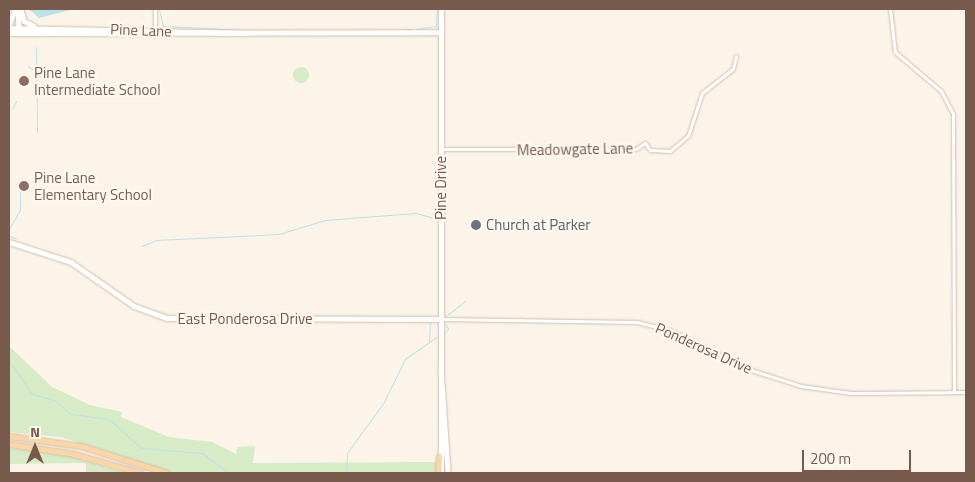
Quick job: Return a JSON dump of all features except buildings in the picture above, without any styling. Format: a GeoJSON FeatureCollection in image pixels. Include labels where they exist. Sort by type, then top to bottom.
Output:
{"type":"FeatureCollection","features":[{"type":"Feature","properties":{"kind":"main road"},"geometry":{"type":"LineString","coordinates":[[9,26],[18,9]]}},
{"type":"Feature","properties":{"kind":"main road"},"geometry":{"type":"LineString","coordinates":[[18,9],[23,20],[30,26],[76,28]]}},
{"type":"Feature","properties":{"kind":"main road"},"geometry":{"type":"LineString","coordinates":[[18,9],[19,31]]}},
{"type":"Feature","properties":{"kind":"main road","name":"Pine Drive"},"geometry":{"type":"LineString","coordinates":[[440,456],[441,9]]}},
{"type":"Feature","properties":{"kind":"main road","name":"Pine Lane"},"geometry":{"type":"LineString","coordinates":[[9,26],[19,31],[155,33],[441,32]]}},
{"type":"Feature","properties":{"kind":"main road","name":"Pine Lane"},"geometry":{"type":"LineString","coordinates":[[9,33],[76,28],[155,33]]}},
{"type":"Feature","properties":{"kind":"main road","name":"East Ponderosa Drive"},"geometry":{"type":"LineString","coordinates":[[9,242],[71,262],[134,306],[167,318],[440,319]]}},
{"type":"Feature","properties":{"kind":"main road","name":"Pine Drive"},"geometry":{"type":"LineString","coordinates":[[441,368],[448,473]]}},
{"type":"Feature","properties":{"kind":"main road"},"geometry":{"type":"LineString","coordinates":[[9,436],[78,445],[166,473]]}},
{"type":"Feature","properties":{"kind":"main road"},"geometry":{"type":"LineString","coordinates":[[9,444],[74,454],[140,473]]}},
{"type":"Feature","properties":{"kind":"main road"},"geometry":{"type":"LineString","coordinates":[[440,456],[440,473]]}},
{"type":"Feature","properties":{"kind":"street"},"geometry":{"type":"LineString","coordinates":[[155,9],[155,33]]}},
{"type":"Feature","properties":{"kind":"street"},"geometry":{"type":"LineString","coordinates":[[890,9],[895,52],[941,91],[953,114],[954,392]]}},
{"type":"Feature","properties":{"kind":"street","name":"Meadowgate Lane"},"geometry":{"type":"LineString","coordinates":[[441,149],[636,149],[646,143],[650,150],[670,150],[688,136],[702,93],[732,69],[736,56]]}},
{"type":"Feature","properties":{"kind":"street","name":"Ponderosa Drive"},"geometry":{"type":"LineString","coordinates":[[440,319],[637,322],[670,330],[751,370],[801,386],[851,393],[966,392]]}},
{"type":"Feature","properties":{"kind":"green space"},"geometry":{"type":"Polygon","coordinates":[[[301,67],[307,69],[309,75],[307,81],[301,83],[295,81],[293,75],[295,69],[301,67]]]}},
{"type":"Feature","properties":{"kind":"green space"},"geometry":{"type":"Polygon","coordinates":[[[9,346],[52,387],[90,405],[122,412],[121,417],[169,437],[212,442],[236,454],[237,447],[255,446],[253,463],[437,462],[437,473],[174,473],[61,437],[9,432],[9,346]]]}},
{"type":"Feature","properties":{"kind":"green space"},"geometry":{"type":"Polygon","coordinates":[[[9,448],[69,456],[125,473],[86,473],[86,463],[9,464],[9,448]]]}},
{"type":"Feature","properties":{"kind":"water"},"geometry":{"type":"Polygon","coordinates":[[[29,9],[74,9],[39,18],[29,9]]]}},
{"type":"Feature","properties":{"kind":"waterway"},"geometry":{"type":"LineString","coordinates":[[159,9],[163,26],[243,30]]}},
{"type":"Feature","properties":{"kind":"waterway"},"geometry":{"type":"LineString","coordinates":[[416,29],[436,26],[437,9]]}},
{"type":"Feature","properties":{"kind":"waterway"},"geometry":{"type":"LineString","coordinates":[[402,30],[411,29]]}},
{"type":"Feature","properties":{"kind":"waterway"},"geometry":{"type":"LineString","coordinates":[[36,47],[37,132]]}},
{"type":"Feature","properties":{"kind":"waterway"},"geometry":{"type":"LineString","coordinates":[[28,66],[37,73]]}},
{"type":"Feature","properties":{"kind":"waterway"},"geometry":{"type":"LineString","coordinates":[[12,109],[16,101]]}},
{"type":"Feature","properties":{"kind":"waterway"},"geometry":{"type":"LineString","coordinates":[[9,229],[20,210],[20,191]]}},
{"type":"Feature","properties":{"kind":"waterway"},"geometry":{"type":"LineString","coordinates":[[142,246],[156,240],[279,234],[325,220],[416,213],[434,218]]}},
{"type":"Feature","properties":{"kind":"waterway"},"geometry":{"type":"LineString","coordinates":[[9,236],[16,238]]}},
{"type":"Feature","properties":{"kind":"waterway"},"geometry":{"type":"LineString","coordinates":[[447,315],[465,301]]}},
{"type":"Feature","properties":{"kind":"waterway"},"geometry":{"type":"LineString","coordinates":[[429,341],[430,321]]}},
{"type":"Feature","properties":{"kind":"waterway"},"geometry":{"type":"LineString","coordinates":[[444,333],[448,329],[446,324]]}},
{"type":"Feature","properties":{"kind":"waterway"},"geometry":{"type":"LineString","coordinates":[[346,473],[347,453],[384,402],[405,359],[436,337]]}},
{"type":"Feature","properties":{"kind":"waterway"},"geometry":{"type":"LineString","coordinates":[[9,361],[32,394],[55,400],[70,414],[109,419],[141,448],[202,453],[229,473]]}},
{"type":"Feature","properties":{"kind":"place","name":"Pine Lane Intermediate School"},"geometry":{"type":"Point","coordinates":[24,81]}},
{"type":"Feature","properties":{"kind":"place","name":"Pine Lane Elementary School"},"geometry":{"type":"Point","coordinates":[24,186]}},
{"type":"Feature","properties":{"kind":"place","name":"Church at Parker"},"geometry":{"type":"Point","coordinates":[476,225]}}]}
